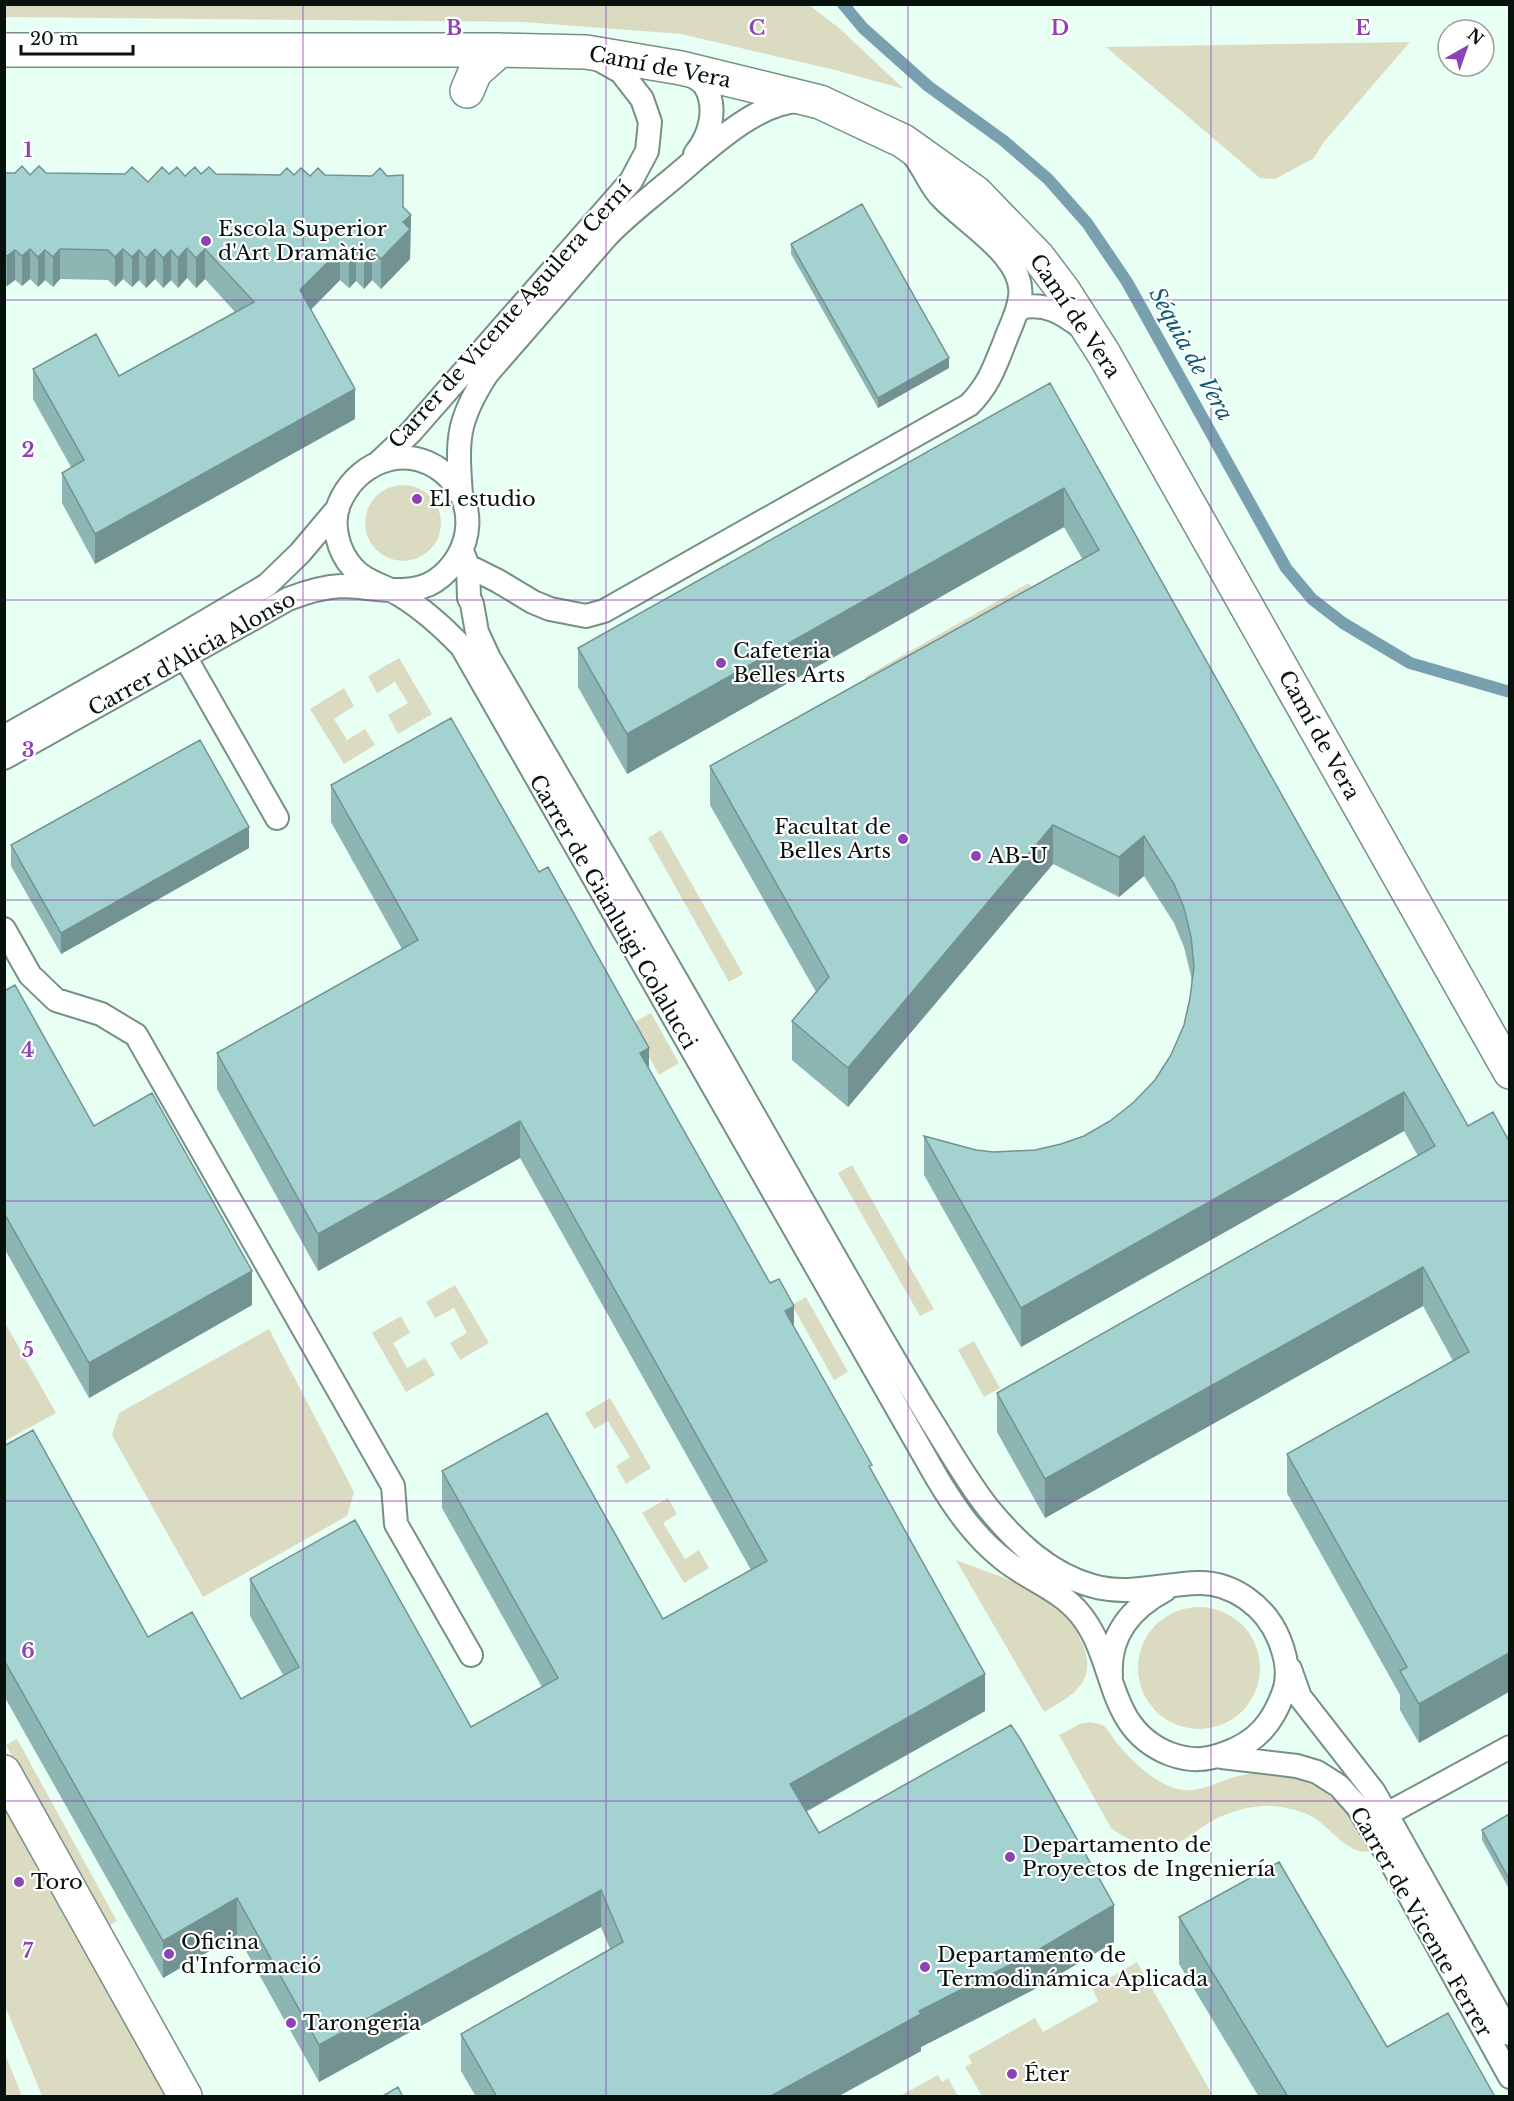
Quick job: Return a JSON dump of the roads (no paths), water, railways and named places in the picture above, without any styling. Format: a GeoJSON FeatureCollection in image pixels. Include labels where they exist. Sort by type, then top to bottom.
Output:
{"type":"FeatureCollection","features":[{"type":"Feature","properties":{"kind":"street","name":"Camí de Vera"},"geometry":{"type":"LineString","coordinates":[[4,50],[586,52],[681,68],[820,102],[903,141],[976,193],[1038,257],[1063,290],[1104,354],[1509,1072]]}},
{"type":"Feature","properties":{"kind":"street"},"geometry":{"type":"LineString","coordinates":[[467,91],[475,72],[500,50]]}},
{"type":"Feature","properties":{"kind":"street"},"geometry":{"type":"LineString","coordinates":[[4,1772],[185,2097]]}},
{"type":"Feature","properties":{"kind":"lane","name":"Carrer de Vicente Aguilera Cerní"},"geometry":{"type":"LineString","coordinates":[[378,463],[411,432],[631,181],[647,151],[650,122],[642,99],[621,72],[586,52]]}},
{"type":"Feature","properties":{"kind":"lane","name":"Carrer de Vicente Aguilera Cerní"},"geometry":{"type":"LineString","coordinates":[[676,176],[700,147],[711,125],[711,104],[704,84],[681,68]]}},
{"type":"Feature","properties":{"kind":"lane","name":"Carrer de Vicente Aguilera Cerní"},"geometry":{"type":"LineString","coordinates":[[462,496],[458,452],[461,425],[472,397],[487,374],[607,236],[625,218],[722,138],[750,118],[781,103],[820,102]]}},
{"type":"Feature","properties":{"kind":"lane"},"geometry":{"type":"LineString","coordinates":[[465,558],[533,602],[550,609],[586,616],[604,611],[969,405],[982,392],[1016,313],[1020,297],[1019,277],[1013,266],[995,246],[942,198],[903,141]]}},
{"type":"Feature","properties":{"kind":"lane"},"geometry":{"type":"LineString","coordinates":[[1016,313],[1023,307],[1034,305],[1057,310],[1083,329],[1104,354]]}},
{"type":"Feature","properties":{"kind":"lane"},"geometry":{"type":"LineString","coordinates":[[465,558],[432,583],[411,590],[389,589],[369,581],[352,568],[341,549],[336,529],[338,507],[346,488],[360,473],[378,463],[397,458],[417,460],[435,467],[451,480],[462,496],[467,514],[465,558],[469,598],[477,632],[489,658],[899,1369],[983,1502],[1016,1539],[1036,1557],[1067,1576],[1096,1587],[1130,1591],[1201,1583],[1230,1588],[1255,1604],[1274,1626],[1285,1653],[1287,1685],[1278,1709],[1263,1731],[1242,1747],[1217,1757],[1188,1760],[1163,1751],[1140,1736],[1123,1715],[1113,1690],[1111,1669],[1113,1649],[1125,1622],[1145,1600],[1171,1587]]}},
{"type":"Feature","properties":{"kind":"lane","name":"Carrer d'Alicia Alonso"},"geometry":{"type":"LineString","coordinates":[[4,736],[267,585],[300,553],[338,507]]}},
{"type":"Feature","properties":{"kind":"lane"},"geometry":{"type":"LineString","coordinates":[[469,598],[474,583],[479,579],[486,576],[498,580]]}},
{"type":"Feature","properties":{"kind":"lane","name":"Carrer d'Alicia Alonso"},"geometry":{"type":"LineString","coordinates":[[4,758],[279,603],[323,587],[389,589]]}},
{"type":"Feature","properties":{"kind":"lane","name":"Carrer de Gianluigi Colalucci"},"geometry":{"type":"LineString","coordinates":[[389,589],[420,608],[462,647],[960,1515],[1002,1558],[1053,1590],[1081,1615],[1094,1634],[1113,1690]]}},
{"type":"Feature","properties":{"kind":"lane"},"geometry":{"type":"LineString","coordinates":[[184,655],[277,818]]}},
{"type":"Feature","properties":{"kind":"lane"},"geometry":{"type":"LineString","coordinates":[[4,929],[30,975],[56,1000],[101,1014],[136,1035],[393,1486],[396,1524],[471,1655]]}},
{"type":"Feature","properties":{"kind":"lane","name":"Carrer de Vicente Ferrer"},"geometry":{"type":"LineString","coordinates":[[1285,1653],[1300,1697],[1374,1792],[1377,1820],[1509,2077]]}},
{"type":"Feature","properties":{"kind":"lane"},"geometry":{"type":"LineString","coordinates":[[1377,1820],[1509,1747]]}},
{"type":"Feature","properties":{"kind":"lane","name":"Carrer de Vicente Ferrer"},"geometry":{"type":"LineString","coordinates":[[1217,1757],[1297,1766],[1317,1772],[1339,1786],[1357,1806],[1377,1820],[1509,2034]]}},
{"type":"Feature","properties":{"kind":"waterway","name":"Séquia de Vera"},"geometry":{"type":"LineString","coordinates":[[843,4],[863,28],[928,86],[1004,141],[1048,179],[1087,223],[1127,282],[1286,568],[1312,599],[1343,623],[1410,663],[1510,692]]}},
{"type":"Feature","properties":{"kind":"place","name":"Escola Superior d'Art Dramàtic"},"geometry":{"type":"Point","coordinates":[206,241]}},
{"type":"Feature","properties":{"kind":"place","name":"El estudio"},"geometry":{"type":"Point","coordinates":[417,499]}},
{"type":"Feature","properties":{"kind":"place","name":"Cafeteria Belles Arts"},"geometry":{"type":"Point","coordinates":[721,663]}},
{"type":"Feature","properties":{"kind":"place","name":"Facultat de Belles Arts"},"geometry":{"type":"Point","coordinates":[903,839]}},
{"type":"Feature","properties":{"kind":"place","name":"AB-U"},"geometry":{"type":"Point","coordinates":[976,856]}},
{"type":"Feature","properties":{"kind":"place","name":"Departamento de Proyectos de Ingeniería"},"geometry":{"type":"Point","coordinates":[1010,1857]}},
{"type":"Feature","properties":{"kind":"place","name":"Toro"},"geometry":{"type":"Point","coordinates":[19,1882]}},
{"type":"Feature","properties":{"kind":"place","name":"Oficina d'Informació"},"geometry":{"type":"Point","coordinates":[169,1954]}},
{"type":"Feature","properties":{"kind":"place","name":"Departamento de Termodinámica Aplicada"},"geometry":{"type":"Point","coordinates":[925,1967]}},
{"type":"Feature","properties":{"kind":"place","name":"Tarongeria"},"geometry":{"type":"Point","coordinates":[291,2023]}},
{"type":"Feature","properties":{"kind":"place","name":"Éter"},"geometry":{"type":"Point","coordinates":[1012,2074]}}]}
